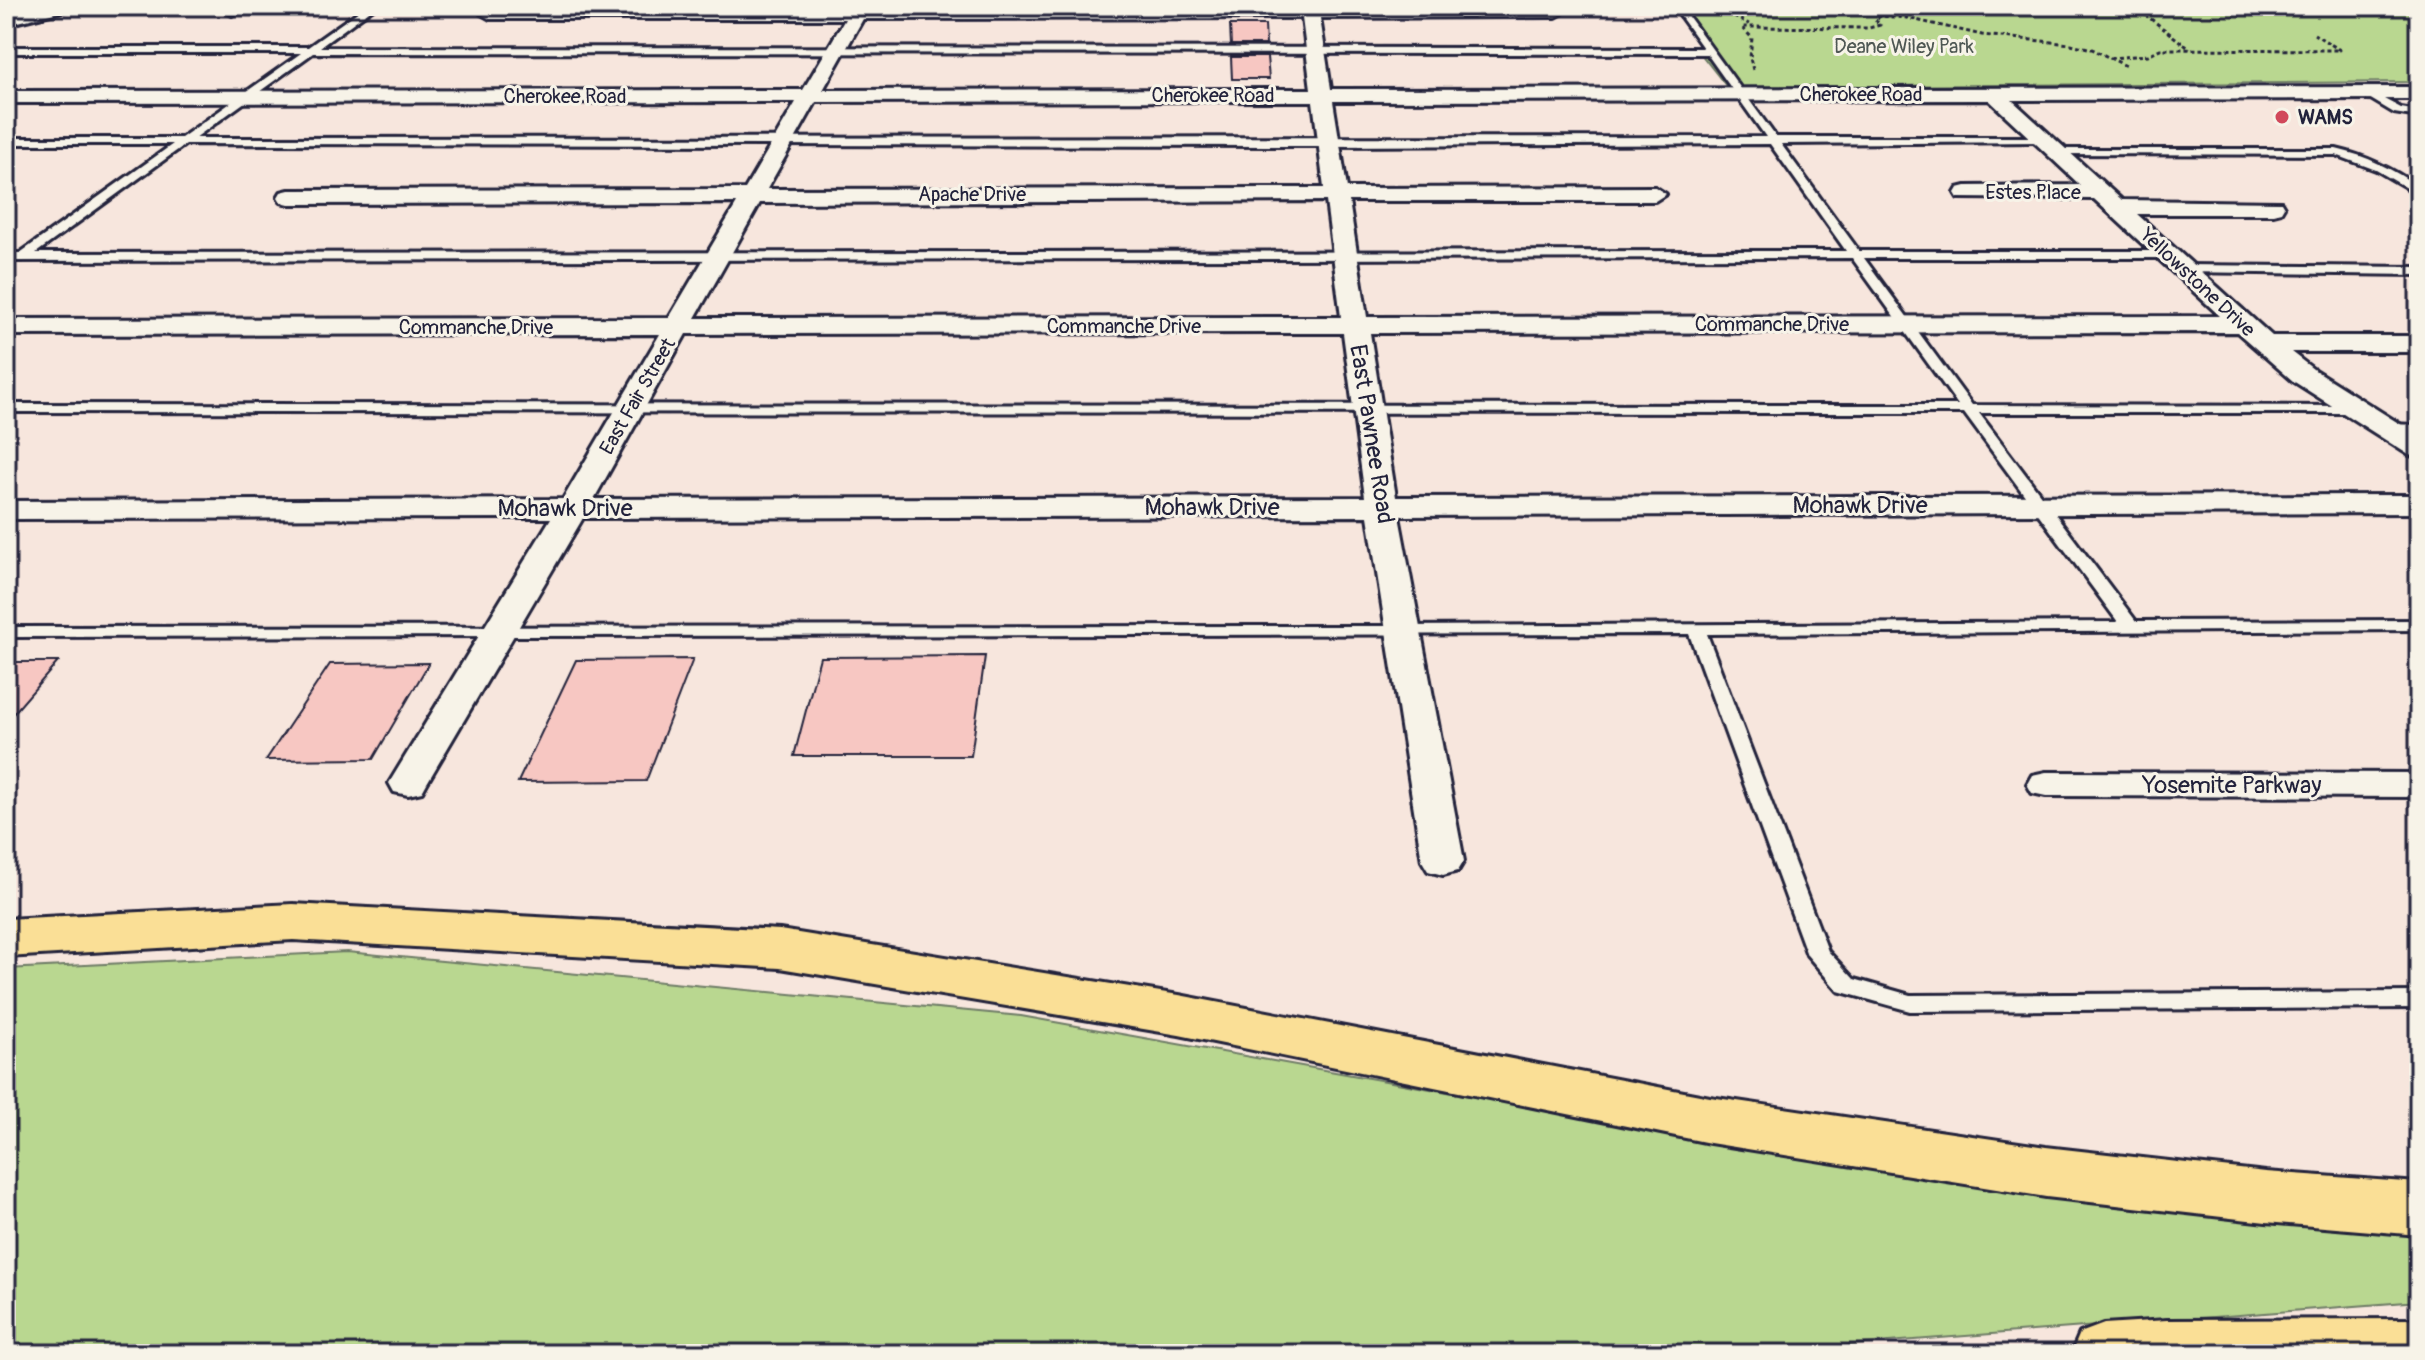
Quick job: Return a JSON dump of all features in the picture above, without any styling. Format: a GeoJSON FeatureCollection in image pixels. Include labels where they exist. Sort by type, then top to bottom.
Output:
{"type":"FeatureCollection","features":[{"type":"Feature","properties":{"kind":"highway"},"geometry":{"type":"LineString","coordinates":[[6,938],[293,922],[780,949],[1179,1015],[1710,1120],[2046,1172],[2266,1197],[2419,1209]]}},
{"type":"Feature","properties":{"kind":"highway"},"geometry":{"type":"LineString","coordinates":[[2104,1354],[2167,1350],[2419,1349]]}},
{"type":"Feature","properties":{"kind":"street"},"geometry":{"type":"LineString","coordinates":[[6,20],[61,6]]}},
{"type":"Feature","properties":{"kind":"street"},"geometry":{"type":"LineString","coordinates":[[490,14],[1310,9],[1556,12]]}},
{"type":"Feature","properties":{"kind":"street","name":"East Pawnee Road"},"geometry":{"type":"LineString","coordinates":[[1310,9],[1382,507],[1443,861]]}},
{"type":"Feature","properties":{"kind":"street","name":"East Fair Street"},"geometry":{"type":"LineString","coordinates":[[408,783],[573,508],[859,10]]}},
{"type":"Feature","properties":{"kind":"street","name":"Cherokee Road"},"geometry":{"type":"LineString","coordinates":[[6,97],[2419,93]]}},
{"type":"Feature","properties":{"kind":"street","name":"Yellowstone Drive"},"geometry":{"type":"LineString","coordinates":[[1994,94],[2265,344],[2351,409],[2419,449]]}},
{"type":"Feature","properties":{"kind":"street","name":"Estes Place"},"geometry":{"type":"LineString","coordinates":[[1966,193],[2273,207]]}},
{"type":"Feature","properties":{"kind":"street","name":"Apache Drive"},"geometry":{"type":"LineString","coordinates":[[289,197],[1655,194]]}},
{"type":"Feature","properties":{"kind":"street","name":"Commanche Drive"},"geometry":{"type":"LineString","coordinates":[[6,327],[2242,324]]}},
{"type":"Feature","properties":{"kind":"street"},"geometry":{"type":"LineString","coordinates":[[2265,344],[2419,344]]}},
{"type":"Feature","properties":{"kind":"street","name":"Mohawk Drive"},"geometry":{"type":"LineString","coordinates":[[6,510],[2419,504]]}},
{"type":"Feature","properties":{"kind":"street","name":"Yosemite Parkway"},"geometry":{"type":"LineString","coordinates":[[2046,784],[2419,785]]}},
{"type":"Feature","properties":{"kind":"lane"},"geometry":{"type":"LineString","coordinates":[[6,270],[372,6]]}},
{"type":"Feature","properties":{"kind":"lane"},"geometry":{"type":"LineString","coordinates":[[1677,6],[1905,324],[2131,627]]}},
{"type":"Feature","properties":{"kind":"lane"},"geometry":{"type":"LineString","coordinates":[[6,50],[1711,51]]}},
{"type":"Feature","properties":{"kind":"lane"},"geometry":{"type":"LineString","coordinates":[[2367,93],[2398,111],[2419,114]]}},
{"type":"Feature","properties":{"kind":"lane"},"geometry":{"type":"LineString","coordinates":[[6,141],[1775,141],[2050,145],[2336,152],[2381,166],[2419,192]]}},
{"type":"Feature","properties":{"kind":"lane"},"geometry":{"type":"LineString","coordinates":[[6,257],[1855,253],[2419,271]]}},
{"type":"Feature","properties":{"kind":"lane"},"geometry":{"type":"LineString","coordinates":[[6,408],[2351,409]]}},
{"type":"Feature","properties":{"kind":"lane"},"geometry":{"type":"LineString","coordinates":[[2384,428],[2419,429]]}},
{"type":"Feature","properties":{"kind":"lane"},"geometry":{"type":"LineString","coordinates":[[6,632],[1403,631],[2419,625]]}},
{"type":"Feature","properties":{"kind":"lane"},"geometry":{"type":"LineString","coordinates":[[1696,629],[1818,955],[1846,985],[1910,1003],[2419,1000]]}},
{"type":"Feature","properties":{"kind":"path"},"geometry":{"type":"LineString","coordinates":[[1725,6],[1734,17],[1750,25]]}},
{"type":"Feature","properties":{"kind":"path"},"geometry":{"type":"LineString","coordinates":[[1868,6],[1884,17]]}},
{"type":"Feature","properties":{"kind":"path"},"geometry":{"type":"LineString","coordinates":[[2134,6],[2157,23],[2165,35],[2191,49]]}},
{"type":"Feature","properties":{"kind":"path"},"geometry":{"type":"LineString","coordinates":[[1742,94],[1756,84],[1750,58],[1752,38],[1742,27],[1750,25],[1789,23],[1862,30],[1880,25],[1875,19],[1907,18],[1982,35],[2071,44],[2092,49],[2131,68]]}},
{"type":"Feature","properties":{"kind":"path"},"geometry":{"type":"LineString","coordinates":[[2110,58],[2148,55],[2160,49],[2340,50],[2314,34]]}},
{"type":"Feature","properties":{"kind":"green space","name":"Deane Wiley Park"},"geometry":{"type":"Polygon","coordinates":[[[1682,6],[2414,6],[2419,9],[2419,82],[1727,87],[1701,54],[1714,51],[1682,6]]]}},
{"type":"Feature","properties":{"kind":"green space"},"geometry":{"type":"Polygon","coordinates":[[[347,952],[1021,1016],[1940,1180],[2419,1228],[2419,1301],[1734,1354],[6,1354],[6,969],[347,952]]]}},
{"type":"Feature","properties":{"kind":"building"},"geometry":{"type":"Polygon","coordinates":[[[1230,25],[1265,25],[1266,45],[1231,45],[1230,25]]]}},
{"type":"Feature","properties":{"kind":"building"},"geometry":{"type":"Polygon","coordinates":[[[1231,57],[1267,57],[1269,79],[1232,79],[1231,57]]]}},
{"type":"Feature","properties":{"kind":"building"},"geometry":{"type":"Polygon","coordinates":[[[985,656],[971,756],[794,756],[820,657],[985,656]]]}},
{"type":"Feature","properties":{"kind":"building"},"geometry":{"type":"Polygon","coordinates":[[[693,659],[646,781],[518,782],[576,660],[693,659]]]}},
{"type":"Feature","properties":{"kind":"building"},"geometry":{"type":"Polygon","coordinates":[[[6,662],[58,662],[6,722],[6,662]]]}},
{"type":"Feature","properties":{"kind":"building"},"geometry":{"type":"Polygon","coordinates":[[[429,663],[373,759],[266,760],[330,664],[429,663]]]}},
{"type":"Feature","properties":{"kind":"place","name":"WAMS"},"geometry":{"type":"Point","coordinates":[2282,117]}}]}
